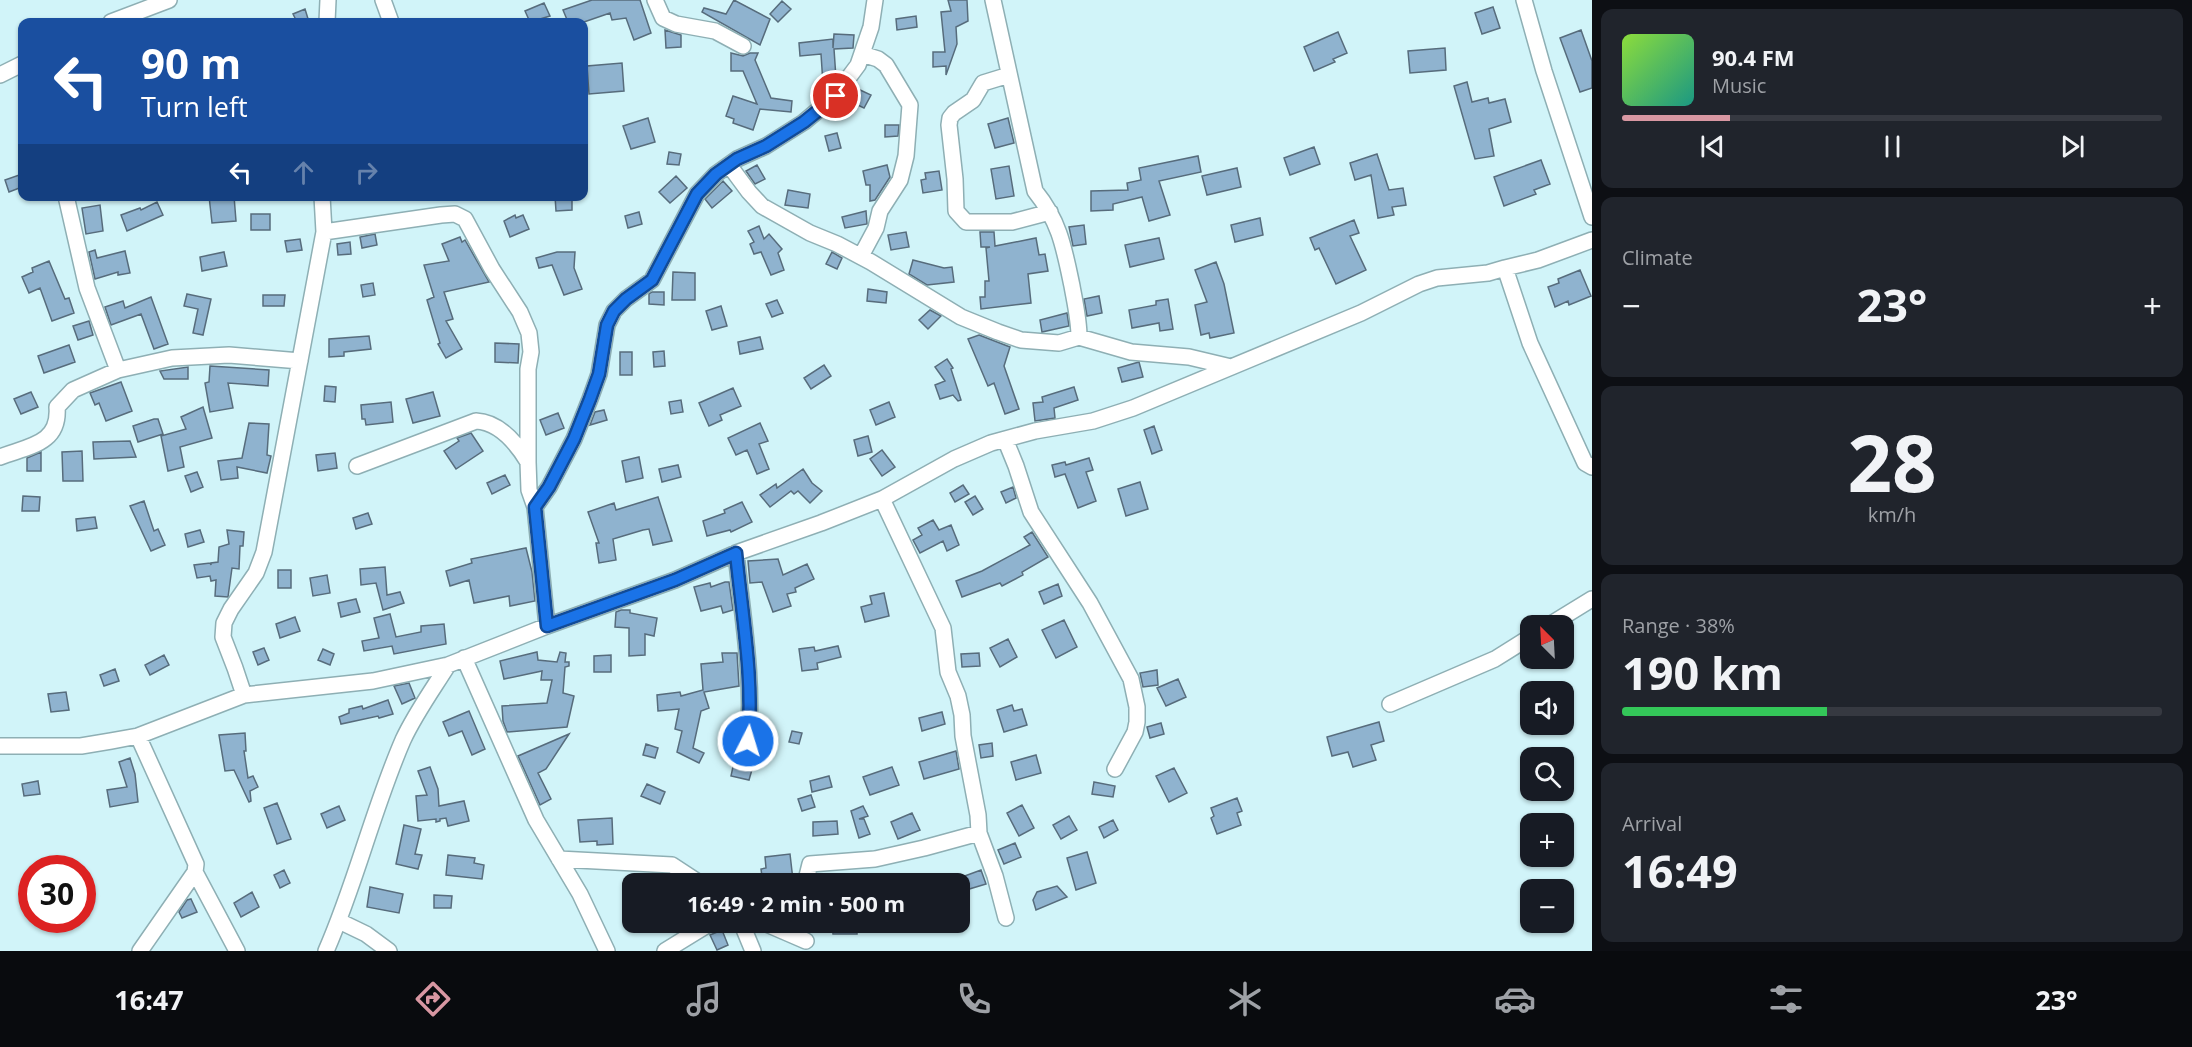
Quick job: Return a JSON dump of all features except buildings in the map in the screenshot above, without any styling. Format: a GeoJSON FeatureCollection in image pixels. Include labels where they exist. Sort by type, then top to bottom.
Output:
{"type":"FeatureCollection","features":[{"type":"Feature","properties":{"kind":"street"},"geometry":{"type":"LineString","coordinates":[[122,18],[169,0]]}},
{"type":"Feature","properties":{"kind":"street"},"geometry":{"type":"LineString","coordinates":[[327,18],[328,0]]}},
{"type":"Feature","properties":{"kind":"street"},"geometry":{"type":"LineString","coordinates":[[383,0],[390,18]]}},
{"type":"Feature","properties":{"kind":"street"},"geometry":{"type":"LineString","coordinates":[[655,0],[663,18],[676,24],[715,31],[743,46]]}},
{"type":"Feature","properties":{"kind":"street"},"geometry":{"type":"LineString","coordinates":[[535,507],[549,487],[574,439],[599,374],[607,325],[614,311],[636,290],[652,280],[697,194],[716,174],[737,159],[766,146],[804,122],[836,96],[858,65],[871,27],[875,0]]}},
{"type":"Feature","properties":{"kind":"street"},"geometry":{"type":"LineString","coordinates":[[993,0],[1035,191],[1050,212],[1062,238],[1079,322],[1079,337]]}},
{"type":"Feature","properties":{"kind":"street"},"geometry":{"type":"LineString","coordinates":[[1524,0],[1544,71],[1592,217]]}},
{"type":"Feature","properties":{"kind":"street"},"geometry":{"type":"LineString","coordinates":[[861,256],[876,228],[880,211],[900,180],[906,156],[910,105],[886,65],[878,59],[862,54]]}},
{"type":"Feature","properties":{"kind":"street"},"geometry":{"type":"LineString","coordinates":[[0,75],[18,66]]}},
{"type":"Feature","properties":{"kind":"street"},"geometry":{"type":"LineString","coordinates":[[1009,75],[983,83],[973,100],[950,118],[956,211],[966,222],[1012,222],[1050,212]]}},
{"type":"Feature","properties":{"kind":"street"},"geometry":{"type":"LineString","coordinates":[[729,165],[762,206],[810,233],[837,243],[861,256],[961,316],[1013,338],[1059,343],[1079,337],[1131,352],[1189,357],[1231,367]]}},
{"type":"Feature","properties":{"kind":"street"},"geometry":{"type":"LineString","coordinates":[[67,201],[87,288],[118,370]]}},
{"type":"Feature","properties":{"kind":"street"},"geometry":{"type":"LineString","coordinates":[[244,695],[223,637],[224,623],[256,573],[264,552],[324,232],[322,201]]}},
{"type":"Feature","properties":{"kind":"street"},"geometry":{"type":"LineString","coordinates":[[324,232],[455,214],[465,219],[492,269],[520,312],[529,333],[531,352],[528,369],[529,490],[535,507],[547,626]]}},
{"type":"Feature","properties":{"kind":"street"},"geometry":{"type":"LineString","coordinates":[[0,746],[81,746],[138,736],[244,695],[373,681],[448,665],[882,499],[954,459],[991,443],[1035,431],[1093,421],[1132,408],[1361,313],[1428,281],[1488,273],[1538,260],[1592,240]]}},
{"type":"Feature","properties":{"kind":"street"},"geometry":{"type":"LineString","coordinates":[[1505,268],[1530,343],[1585,464],[1592,467]]}},
{"type":"Feature","properties":{"kind":"street"},"geometry":{"type":"LineString","coordinates":[[0,457],[45,440],[55,429],[58,418],[57,406],[73,390],[118,370],[172,358],[229,355],[300,361]]}},
{"type":"Feature","properties":{"kind":"street"},"geometry":{"type":"LineString","coordinates":[[357,466],[476,421],[483,421],[507,435],[528,462]]}},
{"type":"Feature","properties":{"kind":"street"},"geometry":{"type":"LineString","coordinates":[[1005,439],[1031,512],[1090,603],[1131,680],[1136,694],[1135,732],[1115,769]]}},
{"type":"Feature","properties":{"kind":"street"},"geometry":{"type":"LineString","coordinates":[[882,499],[943,628],[948,672],[958,696],[962,715],[963,736],[978,814],[979,833],[995,876],[1006,918]]}},
{"type":"Feature","properties":{"kind":"street"},"geometry":{"type":"LineString","coordinates":[[736,553],[751,711],[748,741]]}},
{"type":"Feature","properties":{"kind":"street"},"geometry":{"type":"LineString","coordinates":[[1566,615],[1592,599]]}},
{"type":"Feature","properties":{"kind":"street"},"geometry":{"type":"LineString","coordinates":[[1390,704],[1495,659],[1520,643]]}},
{"type":"Feature","properties":{"kind":"street"},"geometry":{"type":"LineString","coordinates":[[464,658],[536,820],[580,894],[607,951]]}},
{"type":"Feature","properties":{"kind":"street"},"geometry":{"type":"LineString","coordinates":[[326,951],[339,921],[370,826],[404,737],[448,665]]}},
{"type":"Feature","properties":{"kind":"street"},"geometry":{"type":"LineString","coordinates":[[138,736],[195,860],[195,872],[237,951]]}},
{"type":"Feature","properties":{"kind":"street"},"geometry":{"type":"LineString","coordinates":[[808,873],[810,864],[875,859],[979,833]]}},
{"type":"Feature","properties":{"kind":"street"},"geometry":{"type":"LineString","coordinates":[[559,859],[672,865],[684,873]]}},
{"type":"Feature","properties":{"kind":"street"},"geometry":{"type":"LineString","coordinates":[[140,951],[195,872]]}},
{"type":"Feature","properties":{"kind":"street"},"geometry":{"type":"LineString","coordinates":[[339,921],[366,934],[388,951]]}},
{"type":"Feature","properties":{"kind":"street"},"geometry":{"type":"LineString","coordinates":[[665,951],[694,933]]}},
{"type":"Feature","properties":{"kind":"street"},"geometry":{"type":"LineString","coordinates":[[746,933],[753,951]]}},
{"type":"Feature","properties":{"kind":"street"},"geometry":{"type":"LineString","coordinates":[[787,933],[806,941]]}},
{"type":"Feature","properties":{"kind":"route"},"geometry":{"type":"LineString","coordinates":[[748,741],[751,711],[736,553],[675,580],[547,626],[535,507],[549,487],[574,439],[599,374],[607,325],[614,311],[636,290],[652,280],[697,194],[716,174],[737,159],[766,146],[804,122],[836,96]]}}]}
